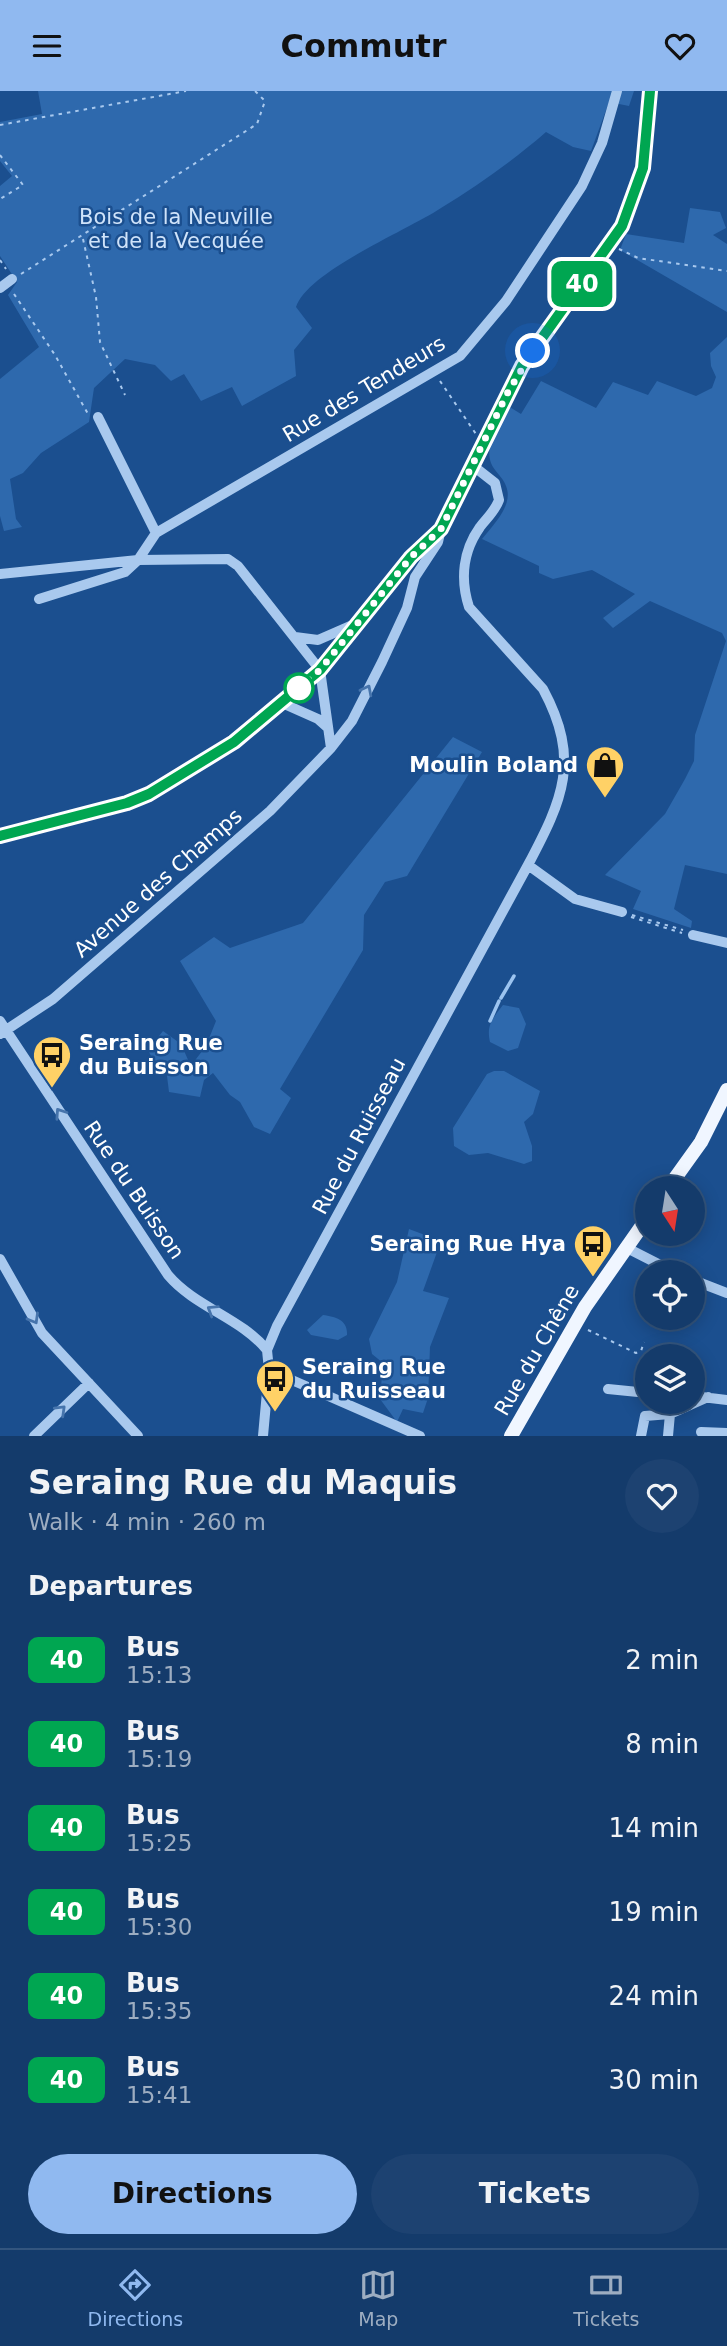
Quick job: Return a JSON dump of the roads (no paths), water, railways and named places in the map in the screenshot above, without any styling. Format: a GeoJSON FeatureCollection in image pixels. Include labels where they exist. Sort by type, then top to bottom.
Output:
{"type":"FeatureCollection","features":[{"type":"Feature","properties":{"kind":"main road"},"geometry":{"type":"LineString","coordinates":[[677,1176],[701,1142],[727,1090]]}},
{"type":"Feature","properties":{"kind":"main road","name":"Rue du Chêne"},"geometry":{"type":"LineString","coordinates":[[511,1436],[575,1323],[635,1235]]}},
{"type":"Feature","properties":{"kind":"street","name":"Rue des Tendeurs"},"geometry":{"type":"LineString","coordinates":[[138,560],[156,533],[460,356],[506,301],[582,185],[601,143],[617,91]]}},
{"type":"Feature","properties":{"kind":"street","name":"Avenue des Champs"},"geometry":{"type":"LineString","coordinates":[[2,1028],[53,999],[270,811],[331,748],[352,721],[401,620],[415,577],[438,542],[441,529],[522,366],[611,244],[627,215],[643,168],[650,91]]}},
{"type":"Feature","properties":{"kind":"street"},"geometry":{"type":"LineString","coordinates":[[0,288],[12,279]]}},
{"type":"Feature","properties":{"kind":"street"},"geometry":{"type":"LineString","coordinates":[[98,417],[156,533]]}},
{"type":"Feature","properties":{"kind":"street","name":"Rue du Ruisseau"},"geometry":{"type":"LineString","coordinates":[[267,1350],[557,810],[563,788],[565,747],[557,716],[543,689],[470,607],[465,593],[464,571],[469,545],[499,500],[495,483],[472,465]]}},
{"type":"Feature","properties":{"kind":"street"},"geometry":{"type":"LineString","coordinates":[[0,836],[127,803],[149,794],[234,742],[320,670],[418,549],[441,529]]}},
{"type":"Feature","properties":{"kind":"street"},"geometry":{"type":"LineString","coordinates":[[0,574],[138,560],[229,559],[238,566],[320,670],[331,748]]}},
{"type":"Feature","properties":{"kind":"street"},"geometry":{"type":"LineString","coordinates":[[39,599],[125,572],[138,560]]}},
{"type":"Feature","properties":{"kind":"street"},"geometry":{"type":"LineString","coordinates":[[387,589],[415,577]]}},
{"type":"Feature","properties":{"kind":"street"},"geometry":{"type":"LineString","coordinates":[[387,589],[402,588],[409,596]]}},
{"type":"Feature","properties":{"kind":"street"},"geometry":{"type":"LineString","coordinates":[[295,637],[318,640],[359,622]]}},
{"type":"Feature","properties":{"kind":"street"},"geometry":{"type":"LineString","coordinates":[[282,703],[310,715],[327,727]]}},
{"type":"Feature","properties":{"kind":"street"},"geometry":{"type":"LineString","coordinates":[[528,865],[575,899],[622,912]]}},
{"type":"Feature","properties":{"kind":"street"},"geometry":{"type":"LineString","coordinates":[[694,935],[727,943]]}},
{"type":"Feature","properties":{"kind":"street","name":"Rue du Buisson"},"geometry":{"type":"LineString","coordinates":[[2,1028],[168,1275],[191,1297],[255,1338],[267,1350]]}},
{"type":"Feature","properties":{"kind":"street"},"geometry":{"type":"LineString","coordinates":[[625,1248],[650,1260]]}},
{"type":"Feature","properties":{"kind":"street"},"geometry":{"type":"LineString","coordinates":[[0,1259],[42,1333],[138,1436]]}},
{"type":"Feature","properties":{"kind":"street"},"geometry":{"type":"LineString","coordinates":[[705,1285],[727,1293]]}},
{"type":"Feature","properties":{"kind":"street"},"geometry":{"type":"LineString","coordinates":[[263,1436],[267,1350]]}},
{"type":"Feature","properties":{"kind":"street"},"geometry":{"type":"LineString","coordinates":[[268,1370],[420,1436]]}},
{"type":"Feature","properties":{"kind":"street"},"geometry":{"type":"LineString","coordinates":[[34,1436],[89,1383]]}},
{"type":"Feature","properties":{"kind":"street"},"geometry":{"type":"LineString","coordinates":[[608,1389],[635,1392]]}},
{"type":"Feature","properties":{"kind":"street"},"geometry":{"type":"LineString","coordinates":[[705,1397],[727,1400]]}},
{"type":"Feature","properties":{"kind":"street"},"geometry":{"type":"LineString","coordinates":[[641,1436],[645,1416],[670,1414],[668,1436]]}},
{"type":"Feature","properties":{"kind":"street"},"geometry":{"type":"LineString","coordinates":[[701,1432],[727,1433]]}},
{"type":"Feature","properties":{"kind":"waterway"},"geometry":{"type":"LineString","coordinates":[[501,998],[514,976]]}},
{"type":"Feature","properties":{"kind":"waterway"},"geometry":{"type":"LineString","coordinates":[[490,1021],[499,1001]]}},
{"type":"Feature","properties":{"kind":"place","name":"Moulin Boland"},"geometry":{"type":"Point","coordinates":[605,799]}},
{"type":"Feature","properties":{"kind":"place","name":"Seraing Rue du Buisson"},"geometry":{"type":"Point","coordinates":[52,1089]}},
{"type":"Feature","properties":{"kind":"place","name":"Seraing Rue Hya"},"geometry":{"type":"Point","coordinates":[593,1278]}},
{"type":"Feature","properties":{"kind":"place","name":"Seraing Rue du Ruisseau"},"geometry":{"type":"Point","coordinates":[275,1413]}},
{"type":"Feature","properties":{"kind":"park label","name":"Bois de la Neuville et de la Vecquée"},"geometry":{"type":"Point","coordinates":[176,229]}}]}
